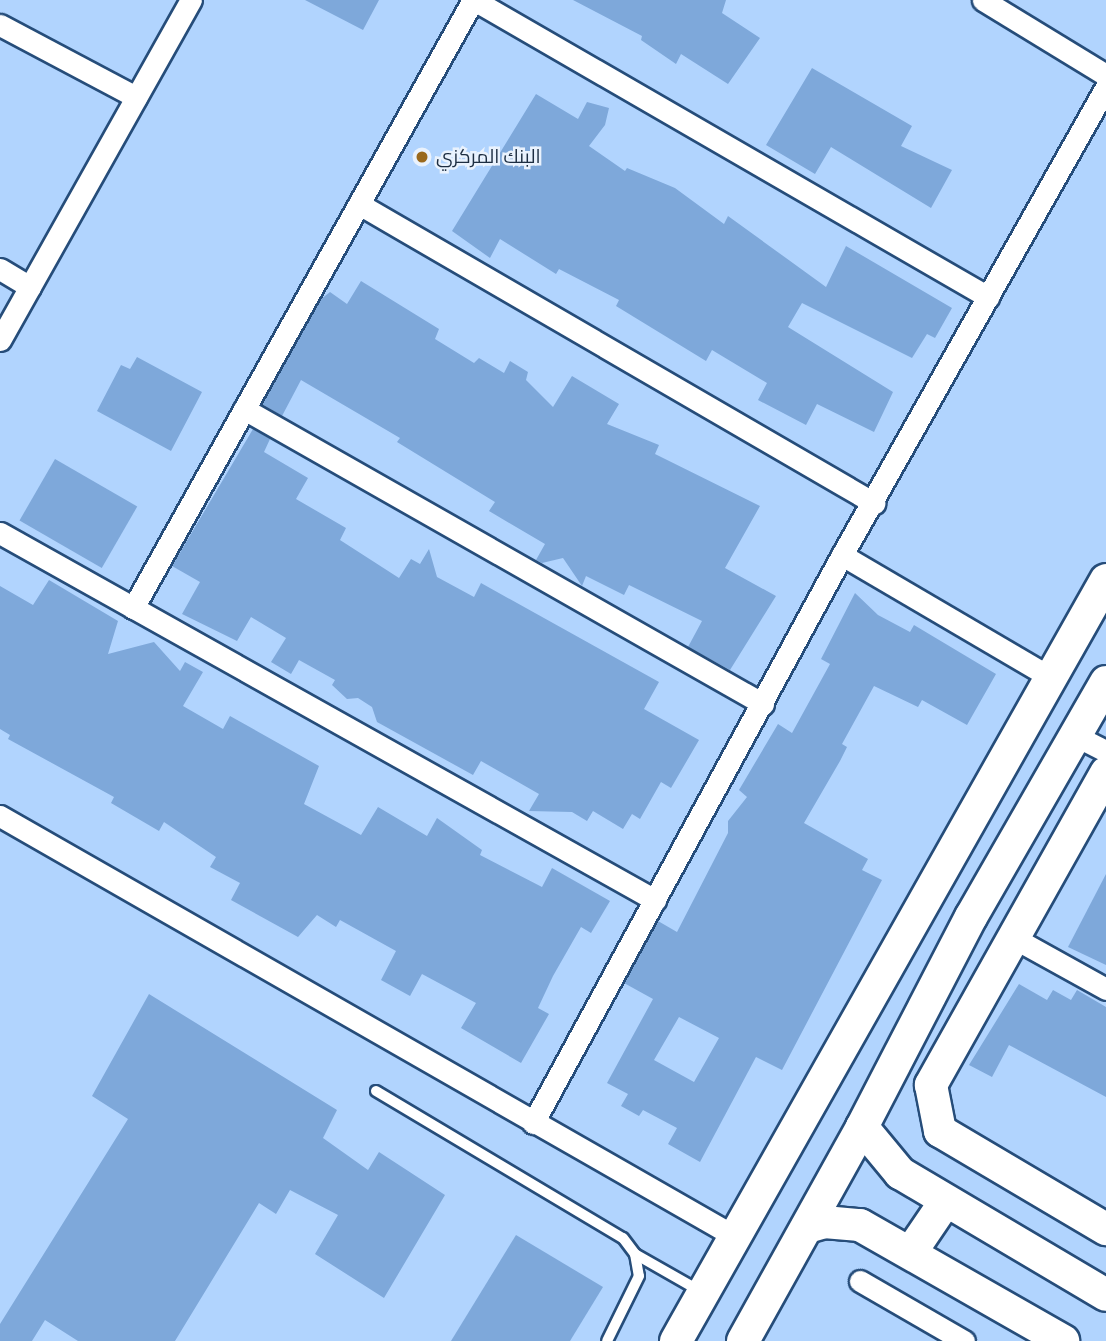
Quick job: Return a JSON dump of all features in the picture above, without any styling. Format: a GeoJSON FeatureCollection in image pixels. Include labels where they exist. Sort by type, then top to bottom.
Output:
{"type":"FeatureCollection","features":[{"type":"Feature","properties":{"kind":"main road"},"geometry":{"type":"LineString","coordinates":[[676,1341],[1106,580]]}},
{"type":"Feature","properties":{"kind":"main road"},"geometry":{"type":"LineString","coordinates":[[743,1341],[862,1127],[971,917],[1106,682]]}},
{"type":"Feature","properties":{"kind":"main road"},"geometry":{"type":"LineString","coordinates":[[1106,774],[931,1086],[940,1131],[1106,1229]]}},
{"type":"Feature","properties":{"kind":"main road"},"geometry":{"type":"LineString","coordinates":[[862,1127],[888,1163],[945,1202],[1106,1295]]}},
{"type":"Feature","properties":{"kind":"main road"},"geometry":{"type":"LineString","coordinates":[[911,1252],[945,1202]]}},
{"type":"Feature","properties":{"kind":"main road"},"geometry":{"type":"LineString","coordinates":[[807,1227],[824,1222],[860,1225],[1063,1341]]}},
{"type":"Feature","properties":{"kind":"street"},"geometry":{"type":"LineString","coordinates":[[0,340],[191,0]]}},
{"type":"Feature","properties":{"kind":"street"},"geometry":{"type":"LineString","coordinates":[[133,608],[474,0],[988,297]]}},
{"type":"Feature","properties":{"kind":"street"},"geometry":{"type":"LineString","coordinates":[[983,0],[1106,75]]}},
{"type":"Feature","properties":{"kind":"street"},"geometry":{"type":"LineString","coordinates":[[0,25],[136,97]]}},
{"type":"Feature","properties":{"kind":"street"},"geometry":{"type":"LineString","coordinates":[[533,1123],[842,555],[874,503],[1106,87]]}},
{"type":"Feature","properties":{"kind":"street"},"geometry":{"type":"LineString","coordinates":[[359,204],[874,503]]}},
{"type":"Feature","properties":{"kind":"street"},"geometry":{"type":"LineString","coordinates":[[0,270],[30,287]]}},
{"type":"Feature","properties":{"kind":"street"},"geometry":{"type":"LineString","coordinates":[[244,409],[763,704]]}},
{"type":"Feature","properties":{"kind":"street"},"geometry":{"type":"LineString","coordinates":[[0,533],[655,900]]}},
{"type":"Feature","properties":{"kind":"street"},"geometry":{"type":"LineString","coordinates":[[842,555],[1052,678]]}},
{"type":"Feature","properties":{"kind":"street"},"geometry":{"type":"LineString","coordinates":[[1076,736],[1106,751]]}},
{"type":"Feature","properties":{"kind":"street"},"geometry":{"type":"LineString","coordinates":[[0,816],[736,1237]]}},
{"type":"Feature","properties":{"kind":"street"},"geometry":{"type":"LineString","coordinates":[[1014,938],[1106,989]]}},
{"type":"Feature","properties":{"kind":"street"},"geometry":{"type":"LineString","coordinates":[[860,1281],[964,1341]]}},
{"type":"Feature","properties":{"kind":"lane"},"geometry":{"type":"LineString","coordinates":[[376,1091],[603,1223],[635,1254],[704,1293]]}},
{"type":"Feature","properties":{"kind":"lane"},"geometry":{"type":"LineString","coordinates":[[607,1341],[639,1276],[635,1254]]}},
{"type":"Feature","properties":{"kind":"building"},"geometry":{"type":"Polygon","coordinates":[[[305,0],[379,0],[363,30],[305,0]]]}},
{"type":"Feature","properties":{"kind":"building"},"geometry":{"type":"Polygon","coordinates":[[[573,0],[726,0],[722,13],[760,38],[728,84],[681,54],[676,64],[641,40],[642,36],[573,0]]]}},
{"type":"Feature","properties":{"kind":"building"},"geometry":{"type":"Polygon","coordinates":[[[812,68],[912,126],[901,146],[952,170],[931,208],[831,147],[815,174],[766,145],[812,68]]]}},
{"type":"Feature","properties":{"kind":"building"},"geometry":{"type":"Polygon","coordinates":[[[536,94],[578,119],[587,102],[609,108],[605,125],[589,146],[625,171],[627,168],[675,188],[724,224],[728,216],[826,287],[846,246],[952,308],[935,338],[927,334],[912,358],[802,303],[788,327],[893,392],[874,432],[817,404],[806,425],[758,400],[767,383],[712,350],[706,361],[616,306],[619,300],[559,269],[556,274],[500,239],[490,258],[452,231],[536,94]]]}},
{"type":"Feature","properties":{"kind":"building"},"geometry":{"type":"Polygon","coordinates":[[[361,281],[439,329],[435,339],[474,363],[479,358],[504,373],[510,361],[528,372],[526,380],[553,407],[572,376],[619,404],[607,424],[659,445],[655,454],[760,506],[725,568],[776,596],[730,670],[688,647],[702,621],[629,585],[624,595],[586,576],[582,586],[563,558],[542,563],[536,560],[545,544],[489,511],[495,502],[397,442],[400,438],[301,380],[282,416],[262,404],[320,300],[330,292],[347,304],[361,281]]]}},
{"type":"Feature","properties":{"kind":"building"},"geometry":{"type":"Polygon","coordinates":[[[137,357],[202,392],[171,451],[97,411],[121,365],[130,369],[137,357]]]}},
{"type":"Feature","properties":{"kind":"building"},"geometry":{"type":"Polygon","coordinates":[[[253,429],[270,439],[264,452],[308,478],[296,499],[346,528],[340,540],[399,578],[411,559],[420,564],[429,549],[437,577],[474,597],[481,583],[659,682],[644,709],[699,740],[671,788],[661,782],[640,819],[632,814],[623,829],[593,811],[587,821],[572,812],[529,811],[539,794],[481,761],[473,775],[377,722],[372,707],[358,698],[347,699],[332,685],[335,680],[299,660],[291,674],[271,662],[286,638],[251,617],[237,641],[182,614],[200,582],[172,566],[253,429]]]}},
{"type":"Feature","properties":{"kind":"building"},"geometry":{"type":"Polygon","coordinates":[[[55,459],[137,506],[102,568],[20,520],[55,459]]]}},
{"type":"Feature","properties":{"kind":"building"},"geometry":{"type":"Polygon","coordinates":[[[49,580],[118,621],[108,654],[154,642],[180,671],[185,662],[203,672],[183,706],[223,729],[230,716],[319,766],[304,804],[361,835],[378,807],[427,836],[437,818],[482,850],[480,855],[542,887],[552,868],[610,901],[591,933],[581,927],[553,976],[538,1008],[549,1014],[521,1063],[461,1028],[476,1003],[422,974],[410,996],[381,980],[396,951],[340,920],[336,927],[317,915],[298,937],[231,900],[240,883],[210,867],[216,857],[164,822],[159,831],[111,803],[114,797],[8,739],[10,735],[0,729],[0,586],[33,605],[49,580]]]}},
{"type":"Feature","properties":{"kind":"building"},"geometry":{"type":"Polygon","coordinates":[[[855,593],[878,615],[910,632],[914,625],[996,674],[967,725],[922,700],[918,707],[874,686],[842,744],[847,747],[840,761],[804,823],[868,859],[862,870],[882,880],[782,1070],[756,1057],[700,1162],[668,1144],[677,1128],[643,1110],[639,1116],[621,1106],[628,1094],[607,1083],[653,999],[624,983],[658,921],[677,932],[728,833],[728,821],[747,797],[739,790],[778,724],[792,733],[830,664],[821,659],[855,593]],[[679,1017],[654,1060],[694,1082],[719,1038],[679,1017]]]}},
{"type":"Feature","properties":{"kind":"building"},"geometry":{"type":"Polygon","coordinates":[[[1106,874],[1106,965],[1068,947],[1106,874]]]}},
{"type":"Feature","properties":{"kind":"building"},"geometry":{"type":"Polygon","coordinates":[[[1019,984],[1047,1000],[1053,990],[1071,1000],[1077,990],[1106,1007],[1106,1097],[1009,1045],[992,1077],[969,1065],[1019,984]]]}},
{"type":"Feature","properties":{"kind":"building"},"geometry":{"type":"Polygon","coordinates":[[[149,994],[337,1110],[323,1138],[368,1170],[379,1152],[445,1195],[384,1298],[315,1254],[338,1215],[290,1190],[276,1214],[259,1203],[175,1341],[78,1341],[45,1320],[32,1341],[0,1341],[0,1324],[128,1119],[92,1096],[149,994]]]}},
{"type":"Feature","properties":{"kind":"building"},"geometry":{"type":"Polygon","coordinates":[[[516,1235],[603,1287],[570,1341],[451,1341],[516,1235]]]}},
{"type":"Feature","properties":{"kind":"place","name":"البنك المركزي"},"geometry":{"type":"Point","coordinates":[422,157]}}]}
